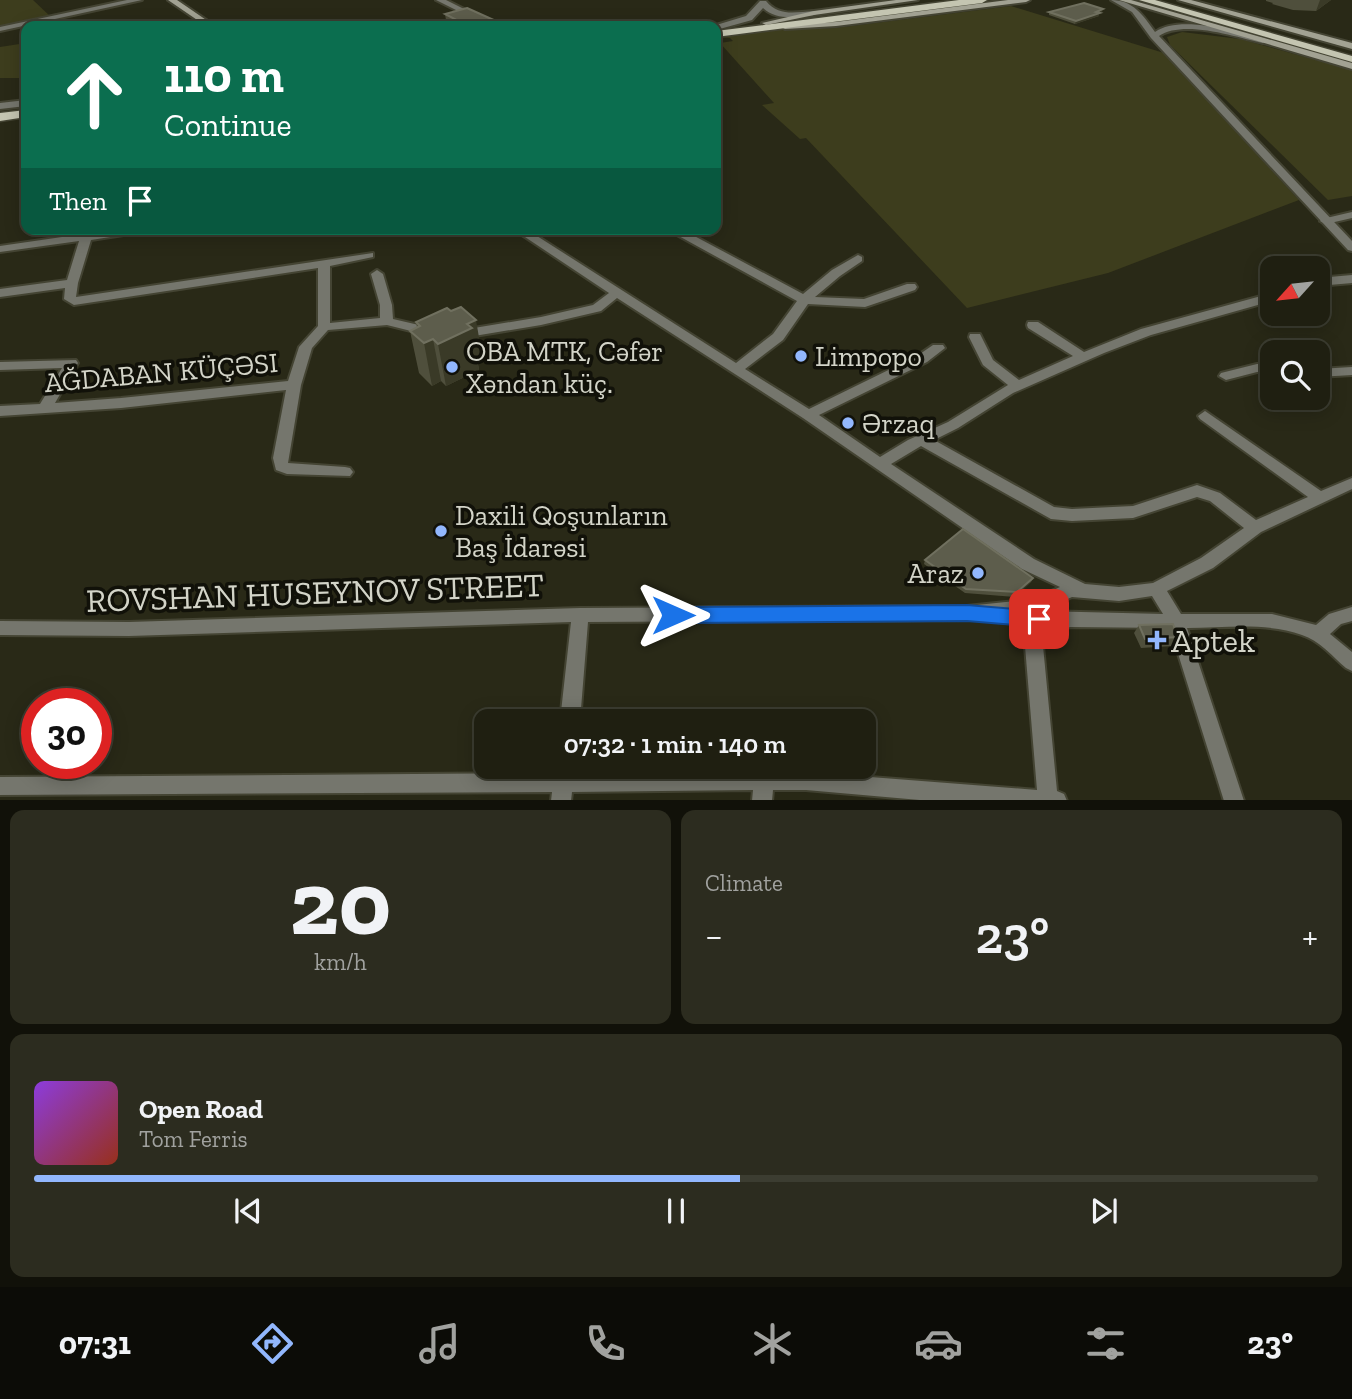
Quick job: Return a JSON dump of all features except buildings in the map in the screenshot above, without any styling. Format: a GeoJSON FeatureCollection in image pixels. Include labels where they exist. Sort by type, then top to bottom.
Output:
{"type":"FeatureCollection","features":[{"type":"Feature","properties":{"kind":"main road"},"geometry":{"type":"LineString","coordinates":[[172,0],[204,21]]}},
{"type":"Feature","properties":{"kind":"main road"},"geometry":{"type":"LineString","coordinates":[[767,25],[814,12],[914,0]]}},
{"type":"Feature","properties":{"kind":"main road"},"geometry":{"type":"LineString","coordinates":[[767,25],[947,0]]}},
{"type":"Feature","properties":{"kind":"main road"},"geometry":{"type":"LineString","coordinates":[[721,30],[982,0]]}},
{"type":"Feature","properties":{"kind":"main road"},"geometry":{"type":"LineString","coordinates":[[767,25],[836,24],[1024,0]]}},
{"type":"Feature","properties":{"kind":"main road"},"geometry":{"type":"LineString","coordinates":[[1108,0],[1352,66]]}},
{"type":"Feature","properties":{"kind":"main road"},"geometry":{"type":"LineString","coordinates":[[1144,0],[1352,59]]}},
{"type":"Feature","properties":{"kind":"main road"},"geometry":{"type":"LineString","coordinates":[[1164,0],[1352,53]]}},
{"type":"Feature","properties":{"kind":"main road"},"geometry":{"type":"LineString","coordinates":[[1182,0],[1352,46]]}},
{"type":"Feature","properties":{"kind":"main road"},"geometry":{"type":"LineString","coordinates":[[1203,0],[1269,24]]}},
{"type":"Feature","properties":{"kind":"main road"},"geometry":{"type":"LineString","coordinates":[[0,117],[21,115]]}},
{"type":"Feature","properties":{"kind":"street"},"geometry":{"type":"LineString","coordinates":[[38,21],[138,0]]}},
{"type":"Feature","properties":{"kind":"street"},"geometry":{"type":"LineString","coordinates":[[440,0],[484,21]]}},
{"type":"Feature","properties":{"kind":"street"},"geometry":{"type":"LineString","coordinates":[[1115,0],[1125,3],[1138,14],[1154,36],[1352,248]]}},
{"type":"Feature","properties":{"kind":"street"},"geometry":{"type":"LineString","coordinates":[[721,28],[749,18],[763,2],[767,9],[776,15],[814,12]]}},
{"type":"Feature","properties":{"kind":"street"},"geometry":{"type":"LineString","coordinates":[[0,29],[21,25]]}},
{"type":"Feature","properties":{"kind":"street"},"geometry":{"type":"LineString","coordinates":[[1154,36],[1162,29],[1185,27],[1280,45]]}},
{"type":"Feature","properties":{"kind":"street"},"geometry":{"type":"LineString","coordinates":[[0,106],[21,104]]}},
{"type":"Feature","properties":{"kind":"street"},"geometry":{"type":"LineString","coordinates":[[1326,221],[1352,215]]}},
{"type":"Feature","properties":{"kind":"street"},"geometry":{"type":"LineString","coordinates":[[0,249],[100,235]]}},
{"type":"Feature","properties":{"kind":"street"},"geometry":{"type":"LineString","coordinates":[[527,235],[808,415],[1041,572],[1081,590]]}},
{"type":"Feature","properties":{"kind":"street"},"geometry":{"type":"LineString","coordinates":[[692,235],[804,300],[865,303],[911,287]]}},
{"type":"Feature","properties":{"kind":"street"},"geometry":{"type":"LineString","coordinates":[[86,237],[72,283],[70,299],[74,301],[369,255]]}},
{"type":"Feature","properties":{"kind":"street"},"geometry":{"type":"LineString","coordinates":[[736,369],[778,337],[804,300],[836,273],[858,259]]}},
{"type":"Feature","properties":{"kind":"street"},"geometry":{"type":"LineString","coordinates":[[324,264],[324,327],[387,321],[420,331],[462,334],[541,321],[597,308],[616,293]]}},
{"type":"Feature","properties":{"kind":"street"},"geometry":{"type":"LineString","coordinates":[[377,274],[386,305],[387,321]]}},
{"type":"Feature","properties":{"kind":"street"},"geometry":{"type":"LineString","coordinates":[[1330,281],[1352,279]]}},
{"type":"Feature","properties":{"kind":"street"},"geometry":{"type":"LineString","coordinates":[[0,293],[72,283]]}},
{"type":"Feature","properties":{"kind":"street"},"geometry":{"type":"LineString","coordinates":[[880,464],[953,425],[982,404],[1083,356],[1146,332],[1260,300]]}},
{"type":"Feature","properties":{"kind":"street"},"geometry":{"type":"LineString","coordinates":[[1033,325],[1083,356]]}},
{"type":"Feature","properties":{"kind":"street","name":"AĞDABAN KÜÇƏSI"},"geometry":{"type":"LineString","coordinates":[[0,411],[294,385],[306,347],[324,327]]}},
{"type":"Feature","properties":{"kind":"street"},"geometry":{"type":"LineString","coordinates":[[975,337],[988,362],[1018,386]]}},
{"type":"Feature","properties":{"kind":"street"},"geometry":{"type":"LineString","coordinates":[[808,415],[922,359],[938,348]]}},
{"type":"Feature","properties":{"kind":"street"},"geometry":{"type":"LineString","coordinates":[[0,366],[71,363],[45,408]]}},
{"type":"Feature","properties":{"kind":"street"},"geometry":{"type":"LineString","coordinates":[[1226,376],[1260,368]]}},
{"type":"Feature","properties":{"kind":"street"},"geometry":{"type":"LineString","coordinates":[[1330,372],[1352,371]]}},
{"type":"Feature","properties":{"kind":"street"},"geometry":{"type":"LineString","coordinates":[[294,385],[280,458],[281,466],[287,469],[345,472]]}},
{"type":"Feature","properties":{"kind":"street"},"geometry":{"type":"LineString","coordinates":[[1205,416],[1320,498]]}},
{"type":"Feature","properties":{"kind":"street"},"geometry":{"type":"LineString","coordinates":[[922,440],[1051,513],[1072,515],[1133,512],[1197,491],[1215,496],[1255,528]]}},
{"type":"Feature","properties":{"kind":"street"},"geometry":{"type":"LineString","coordinates":[[967,613],[1022,608],[1053,599],[1064,592],[1081,590],[1119,594],[1163,587],[1208,563],[1255,528],[1352,483]]}},
{"type":"Feature","properties":{"kind":"street"},"geometry":{"type":"LineString","coordinates":[[1041,572],[1051,586],[1053,599],[1062,614],[1081,621]]}},
{"type":"Feature","properties":{"kind":"street"},"geometry":{"type":"LineString","coordinates":[[1163,587],[1234,800]]}},
{"type":"Feature","properties":{"kind":"street"},"geometry":{"type":"LineString","coordinates":[[967,613],[1081,621],[1272,621],[1306,628],[1318,634],[1352,663]]}},
{"type":"Feature","properties":{"kind":"street","name":"ROVSHAN HUSEYNOV STREET"},"geometry":{"type":"LineString","coordinates":[[0,628],[129,629],[580,615],[967,613]]}},
{"type":"Feature","properties":{"kind":"street"},"geometry":{"type":"LineString","coordinates":[[1318,634],[1335,619],[1352,614]]}},
{"type":"Feature","properties":{"kind":"street"},"geometry":{"type":"LineString","coordinates":[[571,709],[580,615]]}},
{"type":"Feature","properties":{"kind":"street"},"geometry":{"type":"LineString","coordinates":[[1048,800],[1035,639],[1054,626],[1081,621]]}},
{"type":"Feature","properties":{"kind":"street"},"geometry":{"type":"LineString","coordinates":[[0,786],[563,783],[763,791],[806,781],[1057,800]]}},
{"type":"Feature","properties":{"kind":"shaded area"},"geometry":{"type":"Polygon","coordinates":[[[0,0],[33,0],[52,18],[21,21],[21,23],[0,27],[0,0]]]}},
{"type":"Feature","properties":{"kind":"shaded area"},"geometry":{"type":"Polygon","coordinates":[[[1011,6],[1164,53],[1299,200],[1108,273],[967,308],[806,138],[800,139],[762,105],[774,103],[721,44],[733,41],[721,36],[769,30],[835,28],[1011,6]]]}},
{"type":"Feature","properties":{"kind":"shaded area"},"geometry":{"type":"Polygon","coordinates":[[[1182,32],[1240,39],[1352,70],[1352,196],[1328,200],[1170,45],[1167,37],[1182,32]]]}},
{"type":"Feature","properties":{"kind":"shaded area"},"geometry":{"type":"Polygon","coordinates":[[[21,44],[21,78],[0,78],[0,47],[21,44]]]}},
{"type":"Feature","properties":{"kind":"place","name":"Limpopo"},"geometry":{"type":"Point","coordinates":[801,356]}},
{"type":"Feature","properties":{"kind":"place","name":"OBA MTK, Cəfər Xəndan küç."},"geometry":{"type":"Point","coordinates":[452,367]}},
{"type":"Feature","properties":{"kind":"place","name":"Ərzaq"},"geometry":{"type":"Point","coordinates":[848,423]}},
{"type":"Feature","properties":{"kind":"place","name":"Daxili Qoşunların Baş İdarəsi"},"geometry":{"type":"Point","coordinates":[441,531]}},
{"type":"Feature","properties":{"kind":"place","name":"Araz"},"geometry":{"type":"Point","coordinates":[978,573]}},
{"type":"Feature","properties":{"kind":"place","name":"Aptek"},"geometry":{"type":"Point","coordinates":[1157,640]}},
{"type":"Feature","properties":{"kind":"route"},"geometry":{"type":"LineString","coordinates":[[673,615],[967,613],[1039,619]]}}]}
